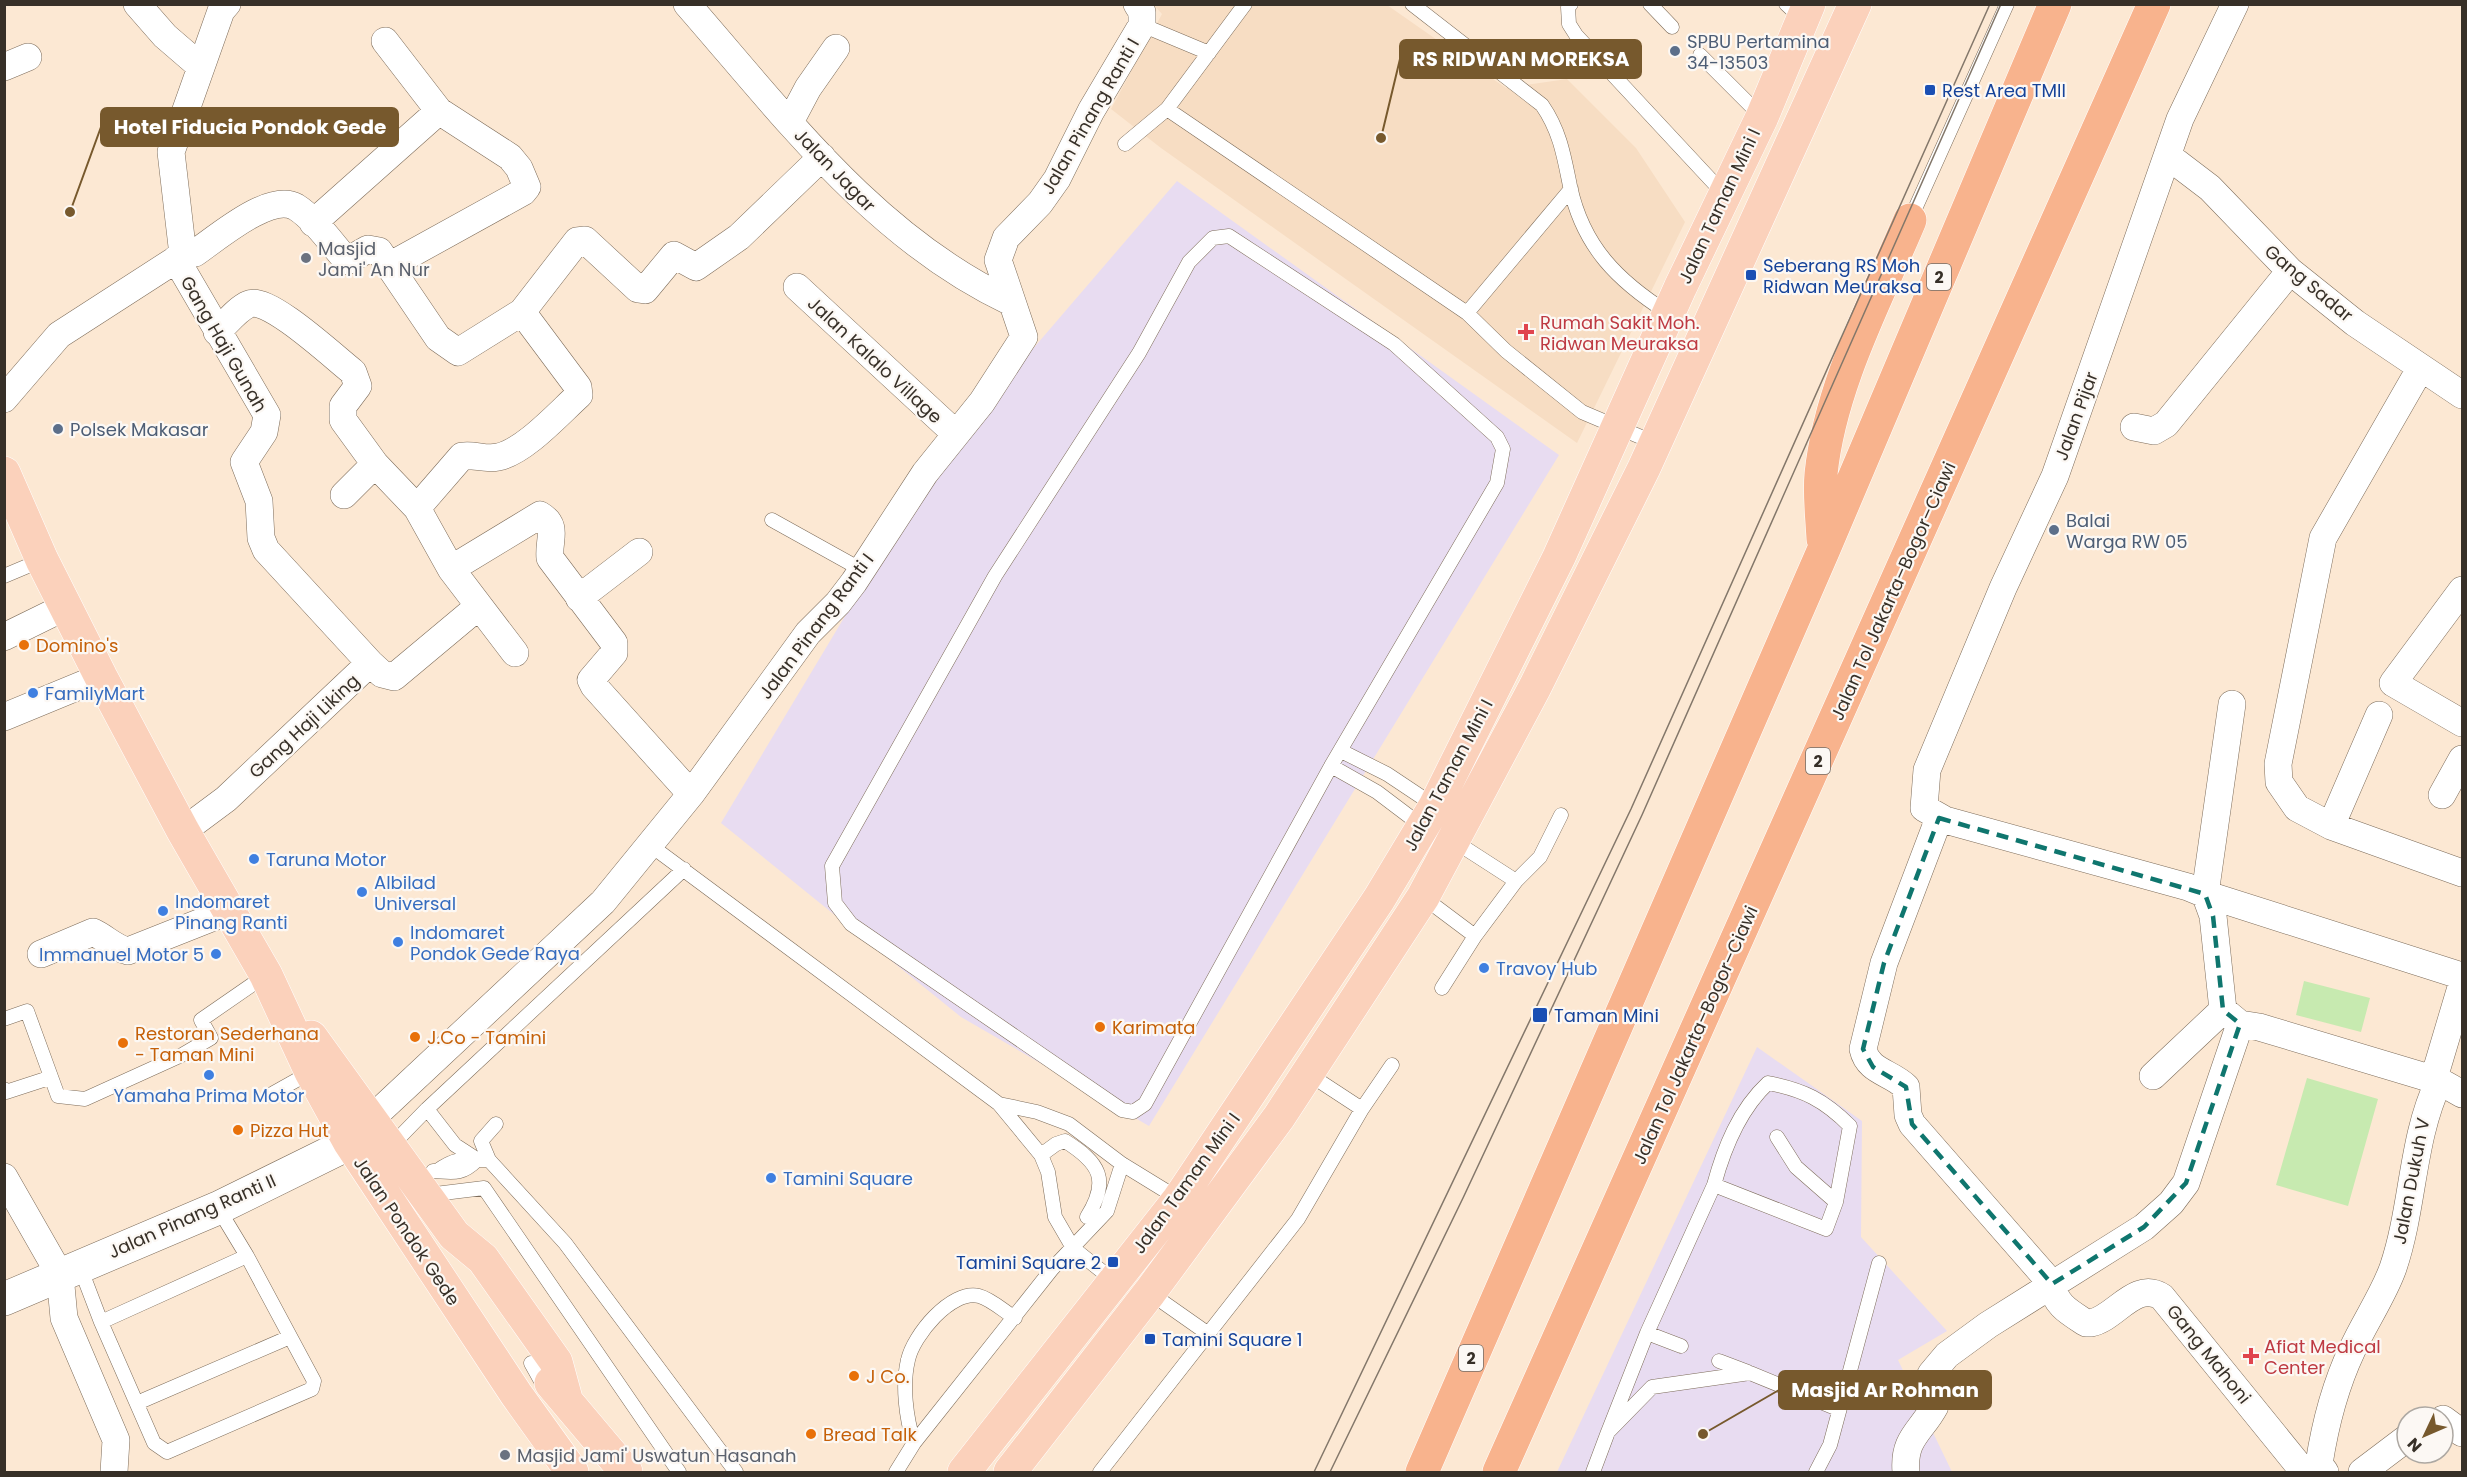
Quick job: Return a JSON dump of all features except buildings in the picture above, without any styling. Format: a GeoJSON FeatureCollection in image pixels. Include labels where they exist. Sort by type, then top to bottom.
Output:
{"type":"FeatureCollection","features":[{"type":"Feature","properties":{"kind":"highway","name":"2"},"geometry":{"type":"LineString","coordinates":[[1422,1473],[1824,549],[2055,4]]}},
{"type":"Feature","properties":{"kind":"highway","name":"Jalan Tol Jakarta–Bogor–Ciawi"},"geometry":{"type":"LineString","coordinates":[[1499,1473],[2154,4]]}},
{"type":"Feature","properties":{"kind":"highway"},"geometry":{"type":"LineString","coordinates":[[1824,549],[1821,475],[1831,421],[1855,351],[1910,220]]}},
{"type":"Feature","properties":{"kind":"main road","name":"Jalan Taman Mini I"},"geometry":{"type":"LineString","coordinates":[[1012,1472],[1150,1292],[1279,1117],[1423,897],[1535,687],[1655,443],[1855,4]]}},
{"type":"Feature","properties":{"kind":"main road","name":"Jalan Taman Mini I"},"geometry":{"type":"LineString","coordinates":[[963,1473],[1179,1199],[1379,899],[1428,816],[1559,557],[1668,313],[1762,117],[1799,9]]}},
{"type":"Feature","properties":{"kind":"main road","name":"Jalan Pondok Gede"},"geometry":{"type":"LineString","coordinates":[[7,485],[100,677],[183,831],[266,975],[311,1072],[350,1143],[572,1473]]}},
{"type":"Feature","properties":{"kind":"main road","name":"Jalan Pondok Gede"},"geometry":{"type":"LineString","coordinates":[[266,975],[371,1119],[415,1171],[454,1235],[462,1261],[531,1363],[566,1399],[626,1473]]}},
{"type":"Feature","properties":{"kind":"main road","name":"Jalan Pondok Gede"},"geometry":{"type":"LineString","coordinates":[[454,1235],[483,1259],[556,1362],[566,1399]]}},
{"type":"Feature","properties":{"kind":"street"},"geometry":{"type":"LineString","coordinates":[[137,4],[165,36],[201,67]]}},
{"type":"Feature","properties":{"kind":"street"},"geometry":{"type":"LineString","coordinates":[[179,257],[171,152],[221,11],[227,4]]}},
{"type":"Feature","properties":{"kind":"street","name":"Jalan Jagar"},"geometry":{"type":"LineString","coordinates":[[687,4],[790,122],[870,207],[936,260],[980,287],[1011,302]]}},
{"type":"Feature","properties":{"kind":"street","name":"Jalan Pijar"},"geometry":{"type":"LineString","coordinates":[[1939,818],[1927,812],[1923,804],[1927,770],[2003,588],[2055,476],[2180,118],[2235,4]]}},
{"type":"Feature","properties":{"kind":"street","name":"Jalan Pinang Ranti I"},"geometry":{"type":"LineString","coordinates":[[371,1119],[603,902],[690,794],[808,633],[838,603],[954,433],[982,402],[1024,337],[998,260],[1006,238],[1040,203],[1057,179],[1139,15]]}},
{"type":"Feature","properties":{"kind":"street"},"geometry":{"type":"LineString","coordinates":[[385,41],[439,111],[510,157],[519,168],[526,187],[523,192],[389,266]]}},
{"type":"Feature","properties":{"kind":"street"},"geometry":{"type":"LineString","coordinates":[[790,122],[808,88],[837,48]]}},
{"type":"Feature","properties":{"kind":"street"},"geometry":{"type":"LineString","coordinates":[[313,224],[439,111]]}},
{"type":"Feature","properties":{"kind":"street","name":"Gang Sadar"},"geometry":{"type":"LineString","coordinates":[[2168,156],[2210,188],[2290,270],[2355,323],[2420,369],[2463,395]]}},
{"type":"Feature","properties":{"kind":"street"},"geometry":{"type":"LineString","coordinates":[[4,399],[59,334],[179,257],[195,253],[267,205],[290,205],[313,224],[347,261],[373,248],[379,251],[438,338],[458,352],[522,312],[574,243],[585,240],[641,290],[648,288],[674,255],[693,266],[699,266],[739,237],[822,157]]}},
{"type":"Feature","properties":{"kind":"street","name":"Gang Haji Gunah"},"geometry":{"type":"LineString","coordinates":[[179,257],[217,332],[267,415],[264,432],[245,459],[259,501],[262,544],[370,663]]}},
{"type":"Feature","properties":{"kind":"street"},"geometry":{"type":"LineString","coordinates":[[2134,427],[2154,431],[2166,424],[2290,270]]}},
{"type":"Feature","properties":{"kind":"street","name":"Jalan Kalalo Village"},"geometry":{"type":"LineString","coordinates":[[797,287],[954,433]]}},
{"type":"Feature","properties":{"kind":"street"},"geometry":{"type":"LineString","coordinates":[[217,332],[249,304],[258,303],[274,309],[353,372],[358,386],[341,413],[343,420],[375,464],[417,508],[451,569],[515,653]]}},
{"type":"Feature","properties":{"kind":"street"},"geometry":{"type":"LineString","coordinates":[[417,508],[462,456],[474,454],[488,459],[501,457],[522,445],[579,395],[578,387],[522,312]]}},
{"type":"Feature","properties":{"kind":"street"},"geometry":{"type":"LineString","coordinates":[[2420,369],[2323,538],[2278,764],[2280,782],[2297,808],[2331,826],[2463,873]]}},
{"type":"Feature","properties":{"kind":"street"},"geometry":{"type":"LineString","coordinates":[[344,495],[375,464]]}},
{"type":"Feature","properties":{"kind":"street"},"geometry":{"type":"LineString","coordinates":[[451,569],[540,515],[550,523],[553,533],[550,558],[614,643],[615,649],[591,680],[594,686],[690,794]]}},
{"type":"Feature","properties":{"kind":"street"},"geometry":{"type":"LineString","coordinates":[[579,598],[639,552]]}},
{"type":"Feature","properties":{"kind":"street"},"geometry":{"type":"LineString","coordinates":[[2463,590],[2393,683],[2463,723]]}},
{"type":"Feature","properties":{"kind":"street","name":"Gang Haji Liking"},"geometry":{"type":"LineString","coordinates":[[183,831],[226,799],[370,663],[382,674],[394,677],[479,606]]}},
{"type":"Feature","properties":{"kind":"street"},"geometry":{"type":"LineString","coordinates":[[4,637],[65,607]]}},
{"type":"Feature","properties":{"kind":"street"},"geometry":{"type":"LineString","coordinates":[[4,717],[100,677]]}},
{"type":"Feature","properties":{"kind":"street"},"geometry":{"type":"LineString","coordinates":[[1906,1473],[1908,1445],[1935,1406],[1930,1386],[1931,1374],[1947,1355],[2151,1221],[2171,1203],[2186,1183],[2232,1017],[2213,916],[2205,894],[2232,704]]}},
{"type":"Feature","properties":{"kind":"street"},"geometry":{"type":"LineString","coordinates":[[2331,826],[2379,715]]}},
{"type":"Feature","properties":{"kind":"street"},"geometry":{"type":"LineString","coordinates":[[2442,795],[2463,759]]}},
{"type":"Feature","properties":{"kind":"street"},"geometry":{"type":"LineString","coordinates":[[2052,1284],[1912,1124],[1908,1115],[1906,1087],[1873,1066],[1864,1054],[1863,1049],[1884,963],[1939,818],[2188,887],[2463,976]]}},
{"type":"Feature","properties":{"kind":"street"},"geometry":{"type":"LineString","coordinates":[[41,954],[93,932],[104,937],[118,949],[128,951],[229,911]]}},
{"type":"Feature","properties":{"kind":"street","name":"Jalan Dukuh V"},"geometry":{"type":"LineString","coordinates":[[2316,1471],[2335,1393],[2350,1353],[2392,1270],[2411,1198],[2420,1130],[2463,984]]}},
{"type":"Feature","properties":{"kind":"street"},"geometry":{"type":"LineString","coordinates":[[2153,1076],[2232,1017]]}},
{"type":"Feature","properties":{"kind":"street"},"geometry":{"type":"LineString","coordinates":[[2232,1017],[2436,1080],[2463,1094]]}},
{"type":"Feature","properties":{"kind":"street","name":"Jalan Pinang Ranti II"},"geometry":{"type":"LineString","coordinates":[[4,1299],[218,1208],[350,1143],[371,1119]]}},
{"type":"Feature","properties":{"kind":"street"},"geometry":{"type":"LineString","coordinates":[[4,1177],[70,1270],[64,1318],[116,1440],[114,1472]]}},
{"type":"Feature","properties":{"kind":"street","name":"Gang Mahoni"},"geometry":{"type":"LineString","coordinates":[[2052,1284],[2054,1295],[2060,1305],[2086,1323],[2091,1323],[2144,1291],[2155,1292],[2162,1297],[2316,1471]]}},
{"type":"Feature","properties":{"kind":"street"},"geometry":{"type":"LineString","coordinates":[[2362,1473],[2395,1447]]}},
{"type":"Feature","properties":{"kind":"lane"},"geometry":{"type":"LineString","coordinates":[[1412,4],[1542,105],[1552,120],[1563,145],[1571,189],[1591,244],[1628,284],[1668,313]]}},
{"type":"Feature","properties":{"kind":"lane"},"geometry":{"type":"LineString","coordinates":[[1571,4],[1568,7],[1569,24],[1576,35],[1725,194]]}},
{"type":"Feature","properties":{"kind":"lane"},"geometry":{"type":"LineString","coordinates":[[1650,4],[1672,27]]}},
{"type":"Feature","properties":{"kind":"lane"},"geometry":{"type":"LineString","coordinates":[[1910,220],[2007,4]]}},
{"type":"Feature","properties":{"kind":"lane"},"geometry":{"type":"LineString","coordinates":[[1125,144],[1167,109],[1209,53],[1237,7]]}},
{"type":"Feature","properties":{"kind":"lane"},"geometry":{"type":"LineString","coordinates":[[1139,15],[1209,53]]}},
{"type":"Feature","properties":{"kind":"lane"},"geometry":{"type":"LineString","coordinates":[[1700,55],[1762,117]]}},
{"type":"Feature","properties":{"kind":"lane"},"geometry":{"type":"LineString","coordinates":[[1167,109],[1467,313],[1506,351],[1559,396],[1582,412],[1655,443]]}},
{"type":"Feature","properties":{"kind":"lane"},"geometry":{"type":"LineString","coordinates":[[1467,313],[1571,189]]}},
{"type":"Feature","properties":{"kind":"lane"},"geometry":{"type":"LineString","coordinates":[[1229,236],[1394,344],[1497,437],[1503,449],[1497,483],[1341,751],[1145,1104],[1133,1112],[1122,1110],[851,924],[835,903],[832,866],[995,576],[1139,353],[1189,262],[1213,238],[1229,236]]}},
{"type":"Feature","properties":{"kind":"lane"},"geometry":{"type":"LineString","coordinates":[[772,520],[862,570]]}},
{"type":"Feature","properties":{"kind":"lane"},"geometry":{"type":"LineString","coordinates":[[4,576],[42,560]]}},
{"type":"Feature","properties":{"kind":"lane"},"geometry":{"type":"LineString","coordinates":[[1341,751],[1387,774],[1428,816]]}},
{"type":"Feature","properties":{"kind":"lane"},"geometry":{"type":"LineString","coordinates":[[1331,766],[1377,792],[1428,816]]}},
{"type":"Feature","properties":{"kind":"lane"},"geometry":{"type":"LineString","coordinates":[[1442,988],[1475,936],[1516,881],[1539,857],[1561,815]]}},
{"type":"Feature","properties":{"kind":"lane"},"geometry":{"type":"LineString","coordinates":[[1454,841],[1516,881]]}},
{"type":"Feature","properties":{"kind":"lane"},"geometry":{"type":"LineString","coordinates":[[650,845],[999,1104],[1041,1155],[1048,1172],[1055,1216],[1073,1248],[1114,1281]]}},
{"type":"Feature","properties":{"kind":"lane"},"geometry":{"type":"LineString","coordinates":[[415,1171],[427,1108],[684,869]]}},
{"type":"Feature","properties":{"kind":"lane"},"geometry":{"type":"LineString","coordinates":[[1423,897],[1475,936]]}},
{"type":"Feature","properties":{"kind":"lane"},"geometry":{"type":"LineString","coordinates":[[4,1019],[27,1011],[49,1078],[58,1096],[85,1099],[182,1055],[211,1038],[201,1020],[266,975]]}},
{"type":"Feature","properties":{"kind":"lane"},"geometry":{"type":"LineString","coordinates":[[1100,1473],[1298,1219],[1362,1109],[1392,1065]]}},
{"type":"Feature","properties":{"kind":"lane"},"geometry":{"type":"LineString","coordinates":[[270,1095],[311,1072]]}},
{"type":"Feature","properties":{"kind":"lane"},"geometry":{"type":"LineString","coordinates":[[1307,1073],[1362,1109]]}},
{"type":"Feature","properties":{"kind":"lane"},"geometry":{"type":"LineString","coordinates":[[4,1089],[6,1092],[49,1078]]}},
{"type":"Feature","properties":{"kind":"lane"},"geometry":{"type":"LineString","coordinates":[[1593,1473],[1647,1333],[1714,1185],[1722,1155],[1751,1099],[1768,1083],[1792,1088],[1830,1106],[1850,1126],[1836,1202],[1828,1227],[1824,1230],[1714,1185]]}},
{"type":"Feature","properties":{"kind":"lane"},"geometry":{"type":"LineString","coordinates":[[999,1104],[1037,1112],[1069,1124],[1122,1164],[1179,1199]]}},
{"type":"Feature","properties":{"kind":"lane"},"geometry":{"type":"LineString","coordinates":[[427,1108],[455,1145],[483,1160],[565,1243],[736,1473]]}},
{"type":"Feature","properties":{"kind":"lane"},"geometry":{"type":"LineString","coordinates":[[483,1160],[482,1141],[496,1125]]}},
{"type":"Feature","properties":{"kind":"lane"},"geometry":{"type":"LineString","coordinates":[[1777,1137],[1796,1167],[1836,1202]]}},
{"type":"Feature","properties":{"kind":"lane"},"geometry":{"type":"LineString","coordinates":[[1041,1155],[1056,1144],[1065,1141],[1089,1156],[1100,1181],[1097,1200],[1087,1217]]}},
{"type":"Feature","properties":{"kind":"lane"},"geometry":{"type":"LineString","coordinates":[[415,1171],[463,1158],[483,1160]]}},
{"type":"Feature","properties":{"kind":"lane"},"geometry":{"type":"LineString","coordinates":[[896,1473],[914,1443],[1052,1269],[1107,1211],[1122,1164]]}},
{"type":"Feature","properties":{"kind":"lane"},"geometry":{"type":"LineString","coordinates":[[415,1171],[484,1188],[679,1472]]}},
{"type":"Feature","properties":{"kind":"lane"},"geometry":{"type":"LineString","coordinates":[[70,1270],[101,1322],[154,1443],[162,1450],[171,1451],[312,1389],[314,1381],[247,1256],[218,1208]]}},
{"type":"Feature","properties":{"kind":"lane"},"geometry":{"type":"LineString","coordinates":[[408,1232],[434,1257],[451,1278],[522,1385],[586,1473]]}},
{"type":"Feature","properties":{"kind":"lane"},"geometry":{"type":"LineString","coordinates":[[101,1322],[247,1256]]}},
{"type":"Feature","properties":{"kind":"lane"},"geometry":{"type":"LineString","coordinates":[[1816,1473],[1830,1445],[1879,1263]]}},
{"type":"Feature","properties":{"kind":"lane"},"geometry":{"type":"LineString","coordinates":[[1150,1292],[1207,1333]]}},
{"type":"Feature","properties":{"kind":"lane"},"geometry":{"type":"LineString","coordinates":[[914,1443],[908,1425],[908,1359],[916,1342],[941,1308],[963,1298],[979,1296],[1015,1318]]}},
{"type":"Feature","properties":{"kind":"lane"},"geometry":{"type":"LineString","coordinates":[[1647,1333],[1681,1346]]}},
{"type":"Feature","properties":{"kind":"lane"},"geometry":{"type":"LineString","coordinates":[[137,1403],[290,1337]]}},
{"type":"Feature","properties":{"kind":"lane"},"geometry":{"type":"LineString","coordinates":[[1719,1361],[1838,1409]]}},
{"type":"Feature","properties":{"kind":"lane"},"geometry":{"type":"LineString","coordinates":[[531,1363],[571,1428],[609,1473]]}},
{"type":"Feature","properties":{"kind":"lane"},"geometry":{"type":"LineString","coordinates":[[1608,1432],[1652,1387],[1750,1373]]}},
{"type":"Feature","properties":{"kind":"highlighted area"},"geometry":{"type":"Polygon","coordinates":[[[1939,818],[2205,894],[2213,916],[2223,1010],[2240,1024],[2186,1183],[2144,1227],[2052,1284],[1912,1124],[1906,1087],[1873,1067],[1863,1049],[1884,963],[1939,818]]]}},
{"type":"Feature","properties":{"kind":"shaded area","name":"Rumah Sakit Moh. Ridwan Meuraksa"},"geometry":{"type":"Polygon","coordinates":[[[1154,5],[1387,5],[1506,88],[1567,79],[1636,148],[1685,222],[1577,443],[1161,148],[1111,109],[1162,14],[1154,5]]]}},
{"type":"Feature","properties":{"kind":"shaded area"},"geometry":{"type":"Polygon","coordinates":[[[1177,181],[1559,455],[1149,1126],[961,1017],[721,823],[941,456],[1177,181]]]}},
{"type":"Feature","properties":{"kind":"shaded area"},"geometry":{"type":"Polygon","coordinates":[[[1757,1047],[1862,1121],[1861,1237],[1947,1331],[1898,1360],[1952,1472],[1557,1472],[1757,1047]]]}},
{"type":"Feature","properties":{"kind":"green space"},"geometry":{"type":"Polygon","coordinates":[[[2304,981],[2370,998],[2361,1032],[2296,1015],[2304,981]]]}},
{"type":"Feature","properties":{"kind":"green space"},"geometry":{"type":"Polygon","coordinates":[[[2307,1078],[2378,1099],[2348,1206],[2276,1185],[2307,1078]]]}},
{"type":"Feature","properties":{"kind":"tram line"},"geometry":{"type":"LineString","coordinates":[[1314,1472],[1631,809],[1990,4]]}},
{"type":"Feature","properties":{"kind":"tram line"},"geometry":{"type":"LineString","coordinates":[[1330,1472],[1463,1198],[1642,815],[2001,4]]}},
{"type":"Feature","properties":{"kind":"place","name":"SPBU Pertamina 34-13503"},"geometry":{"type":"Point","coordinates":[1675,51]}},
{"type":"Feature","properties":{"kind":"place","name":"Rest Area TMII"},"geometry":{"type":"Point","coordinates":[1930,90]}},
{"type":"Feature","properties":{"kind":"place","name":"RS RIDWAN MOREKSA"},"geometry":{"type":"Point","coordinates":[1381,138]}},
{"type":"Feature","properties":{"kind":"place","name":"Hotel Fiducia Pondok Gede"},"geometry":{"type":"Point","coordinates":[70,212]}},
{"type":"Feature","properties":{"kind":"place","name":"Masjid Jami' An Nur"},"geometry":{"type":"Point","coordinates":[306,258]}},
{"type":"Feature","properties":{"kind":"place","name":"Seberang RS Moh Ridwan Meuraksa"},"geometry":{"type":"Point","coordinates":[1751,275]}},
{"type":"Feature","properties":{"kind":"place","name":"Rumah Sakit Moh. Ridwan Meuraksa"},"geometry":{"type":"Point","coordinates":[1526,332]}},
{"type":"Feature","properties":{"kind":"place","name":"Polsek Makasar"},"geometry":{"type":"Point","coordinates":[58,429]}},
{"type":"Feature","properties":{"kind":"place","name":"Balai Warga RW 05"},"geometry":{"type":"Point","coordinates":[2054,530]}},
{"type":"Feature","properties":{"kind":"place","name":"Domino's"},"geometry":{"type":"Point","coordinates":[24,645]}},
{"type":"Feature","properties":{"kind":"place","name":"FamilyMart"},"geometry":{"type":"Point","coordinates":[33,693]}},
{"type":"Feature","properties":{"kind":"place","name":"Taruna Motor"},"geometry":{"type":"Point","coordinates":[254,859]}},
{"type":"Feature","properties":{"kind":"place","name":"Albilad Universal"},"geometry":{"type":"Point","coordinates":[362,892]}},
{"type":"Feature","properties":{"kind":"place","name":"Indomaret Pinang Ranti"},"geometry":{"type":"Point","coordinates":[163,911]}},
{"type":"Feature","properties":{"kind":"place","name":"Indomaret Pondok Gede Raya"},"geometry":{"type":"Point","coordinates":[398,942]}},
{"type":"Feature","properties":{"kind":"place","name":"Immanuel Motor 5"},"geometry":{"type":"Point","coordinates":[216,954]}},
{"type":"Feature","properties":{"kind":"place","name":"Travoy Hub"},"geometry":{"type":"Point","coordinates":[1484,968]}},
{"type":"Feature","properties":{"kind":"place","name":"Taman Mini"},"geometry":{"type":"Point","coordinates":[1540,1015]}},
{"type":"Feature","properties":{"kind":"place","name":"Karimata"},"geometry":{"type":"Point","coordinates":[1100,1027]}},
{"type":"Feature","properties":{"kind":"place","name":"J.Co - Tamini"},"geometry":{"type":"Point","coordinates":[415,1037]}},
{"type":"Feature","properties":{"kind":"place","name":"Restoran Sederhana - Taman Mini"},"geometry":{"type":"Point","coordinates":[123,1043]}},
{"type":"Feature","properties":{"kind":"place","name":"Yamaha Prima Motor"},"geometry":{"type":"Point","coordinates":[209,1075]}},
{"type":"Feature","properties":{"kind":"place","name":"Pizza Hut"},"geometry":{"type":"Point","coordinates":[238,1130]}},
{"type":"Feature","properties":{"kind":"place","name":"Tamini Square"},"geometry":{"type":"Point","coordinates":[771,1178]}},
{"type":"Feature","properties":{"kind":"place","name":"Tamini Square 2"},"geometry":{"type":"Point","coordinates":[1113,1262]}},
{"type":"Feature","properties":{"kind":"place","name":"Tamini Square 1"},"geometry":{"type":"Point","coordinates":[1150,1339]}},
{"type":"Feature","properties":{"kind":"place","name":"Afiat Medical Center"},"geometry":{"type":"Point","coordinates":[2251,1356]}},
{"type":"Feature","properties":{"kind":"place","name":"J Co."},"geometry":{"type":"Point","coordinates":[854,1376]}},
{"type":"Feature","properties":{"kind":"place","name":"Bread Talk"},"geometry":{"type":"Point","coordinates":[811,1434]}},
{"type":"Feature","properties":{"kind":"place","name":"Masjid Ar Rohman"},"geometry":{"type":"Point","coordinates":[1703,1434]}},
{"type":"Feature","properties":{"kind":"place","name":"Masjid Jami' Uswatun Hasanah"},"geometry":{"type":"Point","coordinates":[505,1455]}}]}
